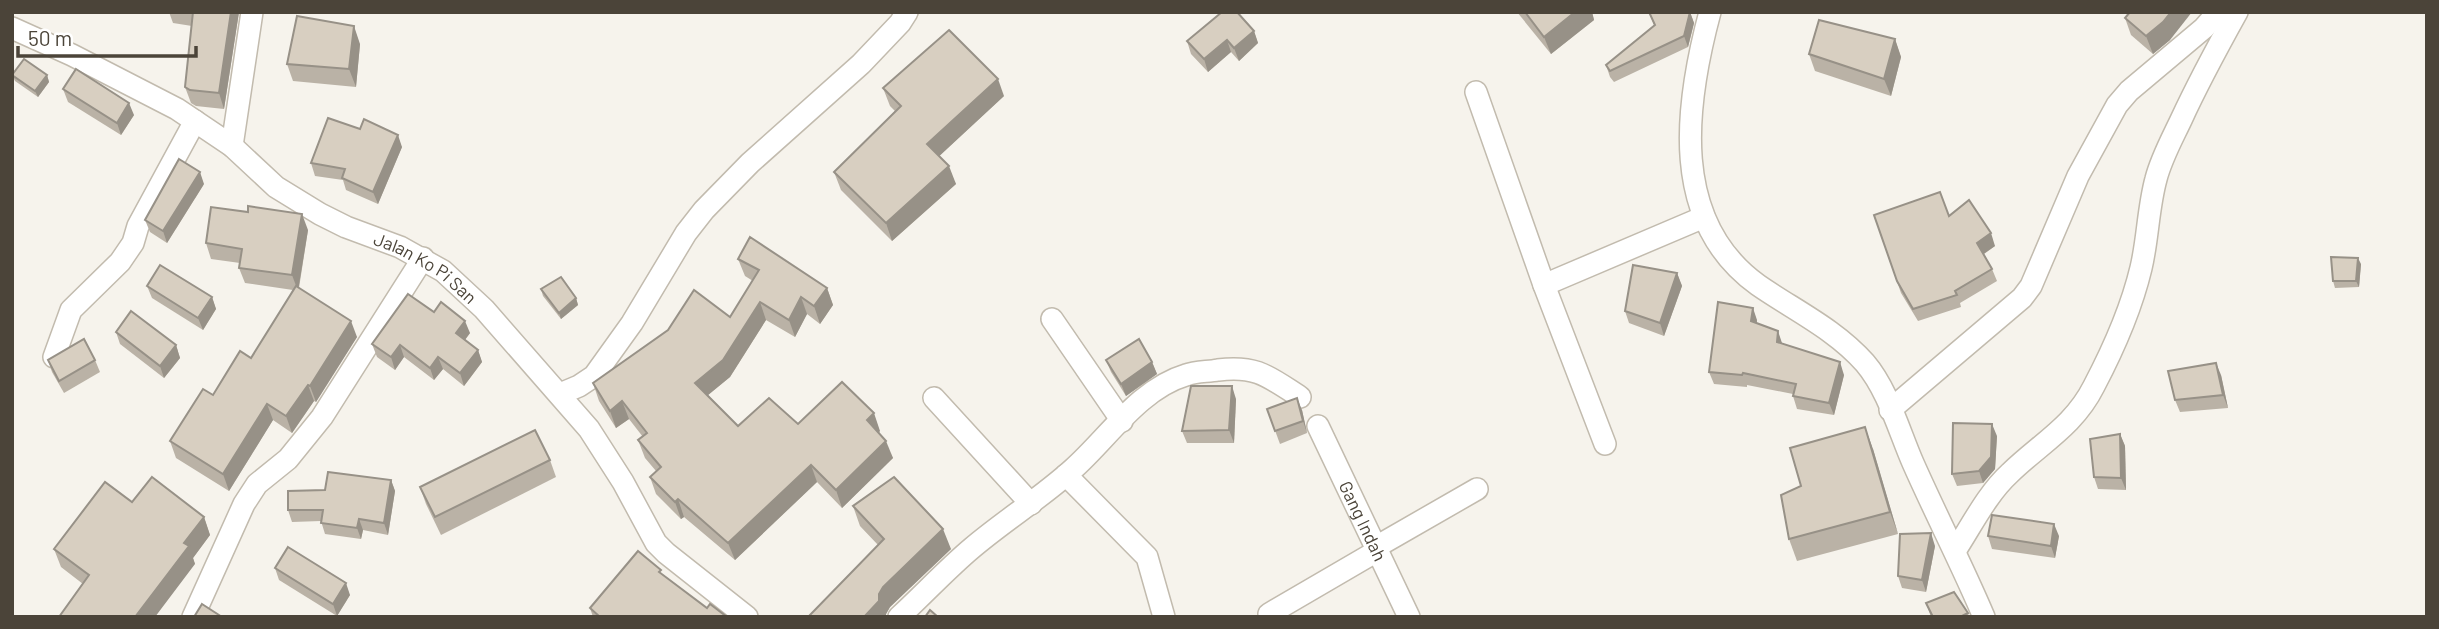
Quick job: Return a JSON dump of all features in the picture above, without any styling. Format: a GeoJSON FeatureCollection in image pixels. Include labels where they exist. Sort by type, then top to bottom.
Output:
{"type":"FeatureCollection","features":[{"type":"Feature","properties":{"kind":"street"},"geometry":{"type":"LineString","coordinates":[[232,146],[252,12]]}},
{"type":"Feature","properties":{"kind":"street"},"geometry":{"type":"LineString","coordinates":[[560,394],[594,376],[632,324],[686,233],[704,210],[750,163],[861,64],[907,12]]}},
{"type":"Feature","properties":{"kind":"street"},"geometry":{"type":"LineString","coordinates":[[1710,12],[1698,57],[1689,126],[1692,174],[1704,218],[1716,242],[1735,266],[1843,342],[1866,364],[1881,389],[1984,617]]}},
{"type":"Feature","properties":{"kind":"street"},"geometry":{"type":"LineString","coordinates":[[1890,410],[2022,298],[2031,286],[2078,176],[2117,105],[2129,91],[2204,28],[2218,12]]}},
{"type":"Feature","properties":{"kind":"street"},"geometry":{"type":"LineString","coordinates":[[1955,551],[1994,491],[2010,473],[2080,411],[2093,388],[2123,326],[2132,300],[2142,266],[2150,206],[2163,158],[2208,63],[2237,12]]}},
{"type":"Feature","properties":{"kind":"street","name":"Jalan Ko Pi San"},"geometry":{"type":"LineString","coordinates":[[12,28],[155,97],[232,146],[276,187],[346,227],[423,258],[463,287],[589,429],[623,482],[656,543],[747,617]]}},
{"type":"Feature","properties":{"kind":"street"},"geometry":{"type":"LineString","coordinates":[[1476,92],[1544,285],[1605,444]]}},
{"type":"Feature","properties":{"kind":"street"},"geometry":{"type":"LineString","coordinates":[[54,357],[71,310],[120,262],[133,243],[138,226],[195,121]]}},
{"type":"Feature","properties":{"kind":"street"},"geometry":{"type":"LineString","coordinates":[[1544,285],[1704,218]]}},
{"type":"Feature","properties":{"kind":"street"},"geometry":{"type":"LineString","coordinates":[[193,617],[244,504],[257,484],[288,459],[322,417],[423,258]]}},
{"type":"Feature","properties":{"kind":"street"},"geometry":{"type":"LineString","coordinates":[[1052,319],[1122,421]]}},
{"type":"Feature","properties":{"kind":"street"},"geometry":{"type":"LineString","coordinates":[[899,617],[972,548],[1066,475],[1144,399],[1162,386],[1192,373],[1246,369],[1259,372],[1300,397]]}},
{"type":"Feature","properties":{"kind":"street"},"geometry":{"type":"LineString","coordinates":[[934,398],[1031,503]]}},
{"type":"Feature","properties":{"kind":"street","name":"Gang Indah"},"geometry":{"type":"LineString","coordinates":[[1318,426],[1409,617]]}},
{"type":"Feature","properties":{"kind":"street"},"geometry":{"type":"LineString","coordinates":[[1066,475],[1147,557],[1164,617]]}},
{"type":"Feature","properties":{"kind":"street"},"geometry":{"type":"LineString","coordinates":[[1269,614],[1476,489]]}},
{"type":"Feature","properties":{"kind":"building"},"geometry":{"type":"Polygon","coordinates":[[[193,12],[231,12],[219,93],[185,87],[193,12]]]}},
{"type":"Feature","properties":{"kind":"building"},"geometry":{"type":"Polygon","coordinates":[[[1222,12],[1237,12],[1254,31],[1234,48],[1227,40],[1204,59],[1187,41],[1222,12]]]}},
{"type":"Feature","properties":{"kind":"building"},"geometry":{"type":"Polygon","coordinates":[[[1525,12],[1575,12],[1544,37],[1525,12]]]}},
{"type":"Feature","properties":{"kind":"building"},"geometry":{"type":"Polygon","coordinates":[[[1649,12],[1690,12],[1684,36],[1610,71],[1606,65],[1655,25],[1649,12]]]}},
{"type":"Feature","properties":{"kind":"building"},"geometry":{"type":"Polygon","coordinates":[[[2130,12],[2171,12],[2146,36],[2125,18],[2130,12]]]}},
{"type":"Feature","properties":{"kind":"building"},"geometry":{"type":"Polygon","coordinates":[[[297,16],[354,26],[349,69],[287,64],[297,16]]]}},
{"type":"Feature","properties":{"kind":"building"},"geometry":{"type":"Polygon","coordinates":[[[1819,20],[1895,39],[1884,79],[1809,54],[1819,20]]]}},
{"type":"Feature","properties":{"kind":"building"},"geometry":{"type":"Polygon","coordinates":[[[949,30],[998,79],[927,144],[949,166],[886,223],[834,172],[901,106],[883,88],[949,30]]]}},
{"type":"Feature","properties":{"kind":"building"},"geometry":{"type":"Polygon","coordinates":[[[24,59],[47,75],[35,91],[12,75],[24,59]]]}},
{"type":"Feature","properties":{"kind":"building"},"geometry":{"type":"Polygon","coordinates":[[[76,69],[129,103],[117,123],[63,89],[76,69]]]}},
{"type":"Feature","properties":{"kind":"building"},"geometry":{"type":"Polygon","coordinates":[[[328,118],[360,129],[364,119],[398,135],[373,192],[342,178],[345,169],[311,163],[328,118]]]}},
{"type":"Feature","properties":{"kind":"building"},"geometry":{"type":"Polygon","coordinates":[[[179,159],[200,172],[163,231],[145,220],[179,159]]]}},
{"type":"Feature","properties":{"kind":"building"},"geometry":{"type":"Polygon","coordinates":[[[1940,192],[1949,216],[1969,200],[1991,233],[1977,243],[1992,269],[1955,291],[1957,295],[1913,309],[1897,281],[1874,215],[1940,192]]]}},
{"type":"Feature","properties":{"kind":"building"},"geometry":{"type":"Polygon","coordinates":[[[248,206],[302,214],[292,275],[239,268],[242,249],[206,243],[211,207],[248,212],[248,206]]]}},
{"type":"Feature","properties":{"kind":"building"},"geometry":{"type":"Polygon","coordinates":[[[750,237],[827,288],[814,306],[801,297],[789,320],[760,302],[723,360],[695,383],[738,426],[769,398],[798,424],[842,382],[874,413],[867,420],[886,441],[836,490],[811,465],[728,543],[678,499],[675,502],[650,477],[661,467],[638,440],[647,433],[622,401],[610,411],[593,383],[668,330],[694,290],[730,317],[759,270],[738,259],[750,237]]]}},
{"type":"Feature","properties":{"kind":"building"},"geometry":{"type":"Polygon","coordinates":[[[2331,257],[2358,258],[2356,281],[2333,281],[2331,257]]]}},
{"type":"Feature","properties":{"kind":"building"},"geometry":{"type":"Polygon","coordinates":[[[160,265],[212,297],[198,318],[147,286],[160,265]]]}},
{"type":"Feature","properties":{"kind":"building"},"geometry":{"type":"Polygon","coordinates":[[[1633,265],[1677,273],[1660,323],[1625,311],[1633,265]]]}},
{"type":"Feature","properties":{"kind":"building"},"geometry":{"type":"Polygon","coordinates":[[[561,277],[576,298],[559,313],[541,289],[561,277]]]}},
{"type":"Feature","properties":{"kind":"building"},"geometry":{"type":"Polygon","coordinates":[[[296,286],[351,321],[310,386],[308,385],[286,416],[267,404],[223,474],[170,441],[203,389],[213,395],[240,351],[251,358],[296,286]]]}},
{"type":"Feature","properties":{"kind":"building"},"geometry":{"type":"Polygon","coordinates":[[[408,294],[434,312],[441,302],[465,321],[456,333],[478,350],[460,373],[438,357],[430,368],[400,345],[391,357],[372,344],[408,294]]]}},
{"type":"Feature","properties":{"kind":"building"},"geometry":{"type":"Polygon","coordinates":[[[1718,302],[1753,308],[1751,321],[1778,331],[1777,342],[1840,362],[1829,403],[1793,396],[1796,384],[1743,373],[1709,372],[1718,302]]]}},
{"type":"Feature","properties":{"kind":"building"},"geometry":{"type":"Polygon","coordinates":[[[131,311],[176,345],[160,366],[116,332],[131,311]]]}},
{"type":"Feature","properties":{"kind":"building"},"geometry":{"type":"Polygon","coordinates":[[[84,339],[95,360],[59,381],[48,360],[84,339]]]}},
{"type":"Feature","properties":{"kind":"building"},"geometry":{"type":"Polygon","coordinates":[[[1139,339],[1152,362],[1121,384],[1106,360],[1139,339]]]}},
{"type":"Feature","properties":{"kind":"building"},"geometry":{"type":"Polygon","coordinates":[[[2216,363],[2223,395],[2175,400],[2168,371],[2216,363]]]}},
{"type":"Feature","properties":{"kind":"building"},"geometry":{"type":"Polygon","coordinates":[[[1191,386],[1232,386],[1229,430],[1182,431],[1191,386]]]}},
{"type":"Feature","properties":{"kind":"building"},"geometry":{"type":"Polygon","coordinates":[[[1297,398],[1303,421],[1275,431],[1267,409],[1297,398]]]}},
{"type":"Feature","properties":{"kind":"building"},"geometry":{"type":"Polygon","coordinates":[[[1953,423],[1992,424],[1991,457],[1979,471],[1952,474],[1953,423]]]}},
{"type":"Feature","properties":{"kind":"building"},"geometry":{"type":"Polygon","coordinates":[[[1865,427],[1890,512],[1789,539],[1781,495],[1801,486],[1790,448],[1865,427]]]}},
{"type":"Feature","properties":{"kind":"building"},"geometry":{"type":"Polygon","coordinates":[[[535,430],[550,460],[435,517],[420,487],[535,430]]]}},
{"type":"Feature","properties":{"kind":"building"},"geometry":{"type":"Polygon","coordinates":[[[2120,434],[2121,478],[2094,477],[2090,439],[2120,434]]]}},
{"type":"Feature","properties":{"kind":"building"},"geometry":{"type":"Polygon","coordinates":[[[328,472],[391,480],[384,523],[359,519],[357,528],[321,523],[323,510],[288,510],[288,491],[325,490],[328,472]]]}},
{"type":"Feature","properties":{"kind":"building"},"geometry":{"type":"Polygon","coordinates":[[[152,477],[204,517],[184,543],[189,546],[135,617],[59,617],[89,575],[54,549],[105,482],[132,502],[152,477]]]}},
{"type":"Feature","properties":{"kind":"building"},"geometry":{"type":"Polygon","coordinates":[[[894,477],[943,529],[883,587],[879,601],[864,617],[808,617],[884,539],[853,506],[894,477]]]}},
{"type":"Feature","properties":{"kind":"building"},"geometry":{"type":"Polygon","coordinates":[[[1992,515],[2054,524],[2051,546],[1988,536],[1992,515]]]}},
{"type":"Feature","properties":{"kind":"building"},"geometry":{"type":"Polygon","coordinates":[[[1931,533],[1922,580],[1898,576],[1900,534],[1931,533]]]}},
{"type":"Feature","properties":{"kind":"building"},"geometry":{"type":"Polygon","coordinates":[[[288,547],[346,583],[333,604],[275,568],[288,547]]]}},
{"type":"Feature","properties":{"kind":"building"},"geometry":{"type":"Polygon","coordinates":[[[638,551],[661,570],[659,572],[707,608],[710,604],[727,617],[600,617],[590,608],[638,551]]]}},
{"type":"Feature","properties":{"kind":"building"},"geometry":{"type":"Polygon","coordinates":[[[1954,592],[1968,613],[1960,617],[1933,617],[1926,603],[1954,592]]]}},
{"type":"Feature","properties":{"kind":"building"},"geometry":{"type":"Polygon","coordinates":[[[202,604],[222,617],[194,617],[202,604]]]}},
{"type":"Feature","properties":{"kind":"building"},"geometry":{"type":"Polygon","coordinates":[[[930,610],[938,617],[925,617],[930,610]]]}}]}
